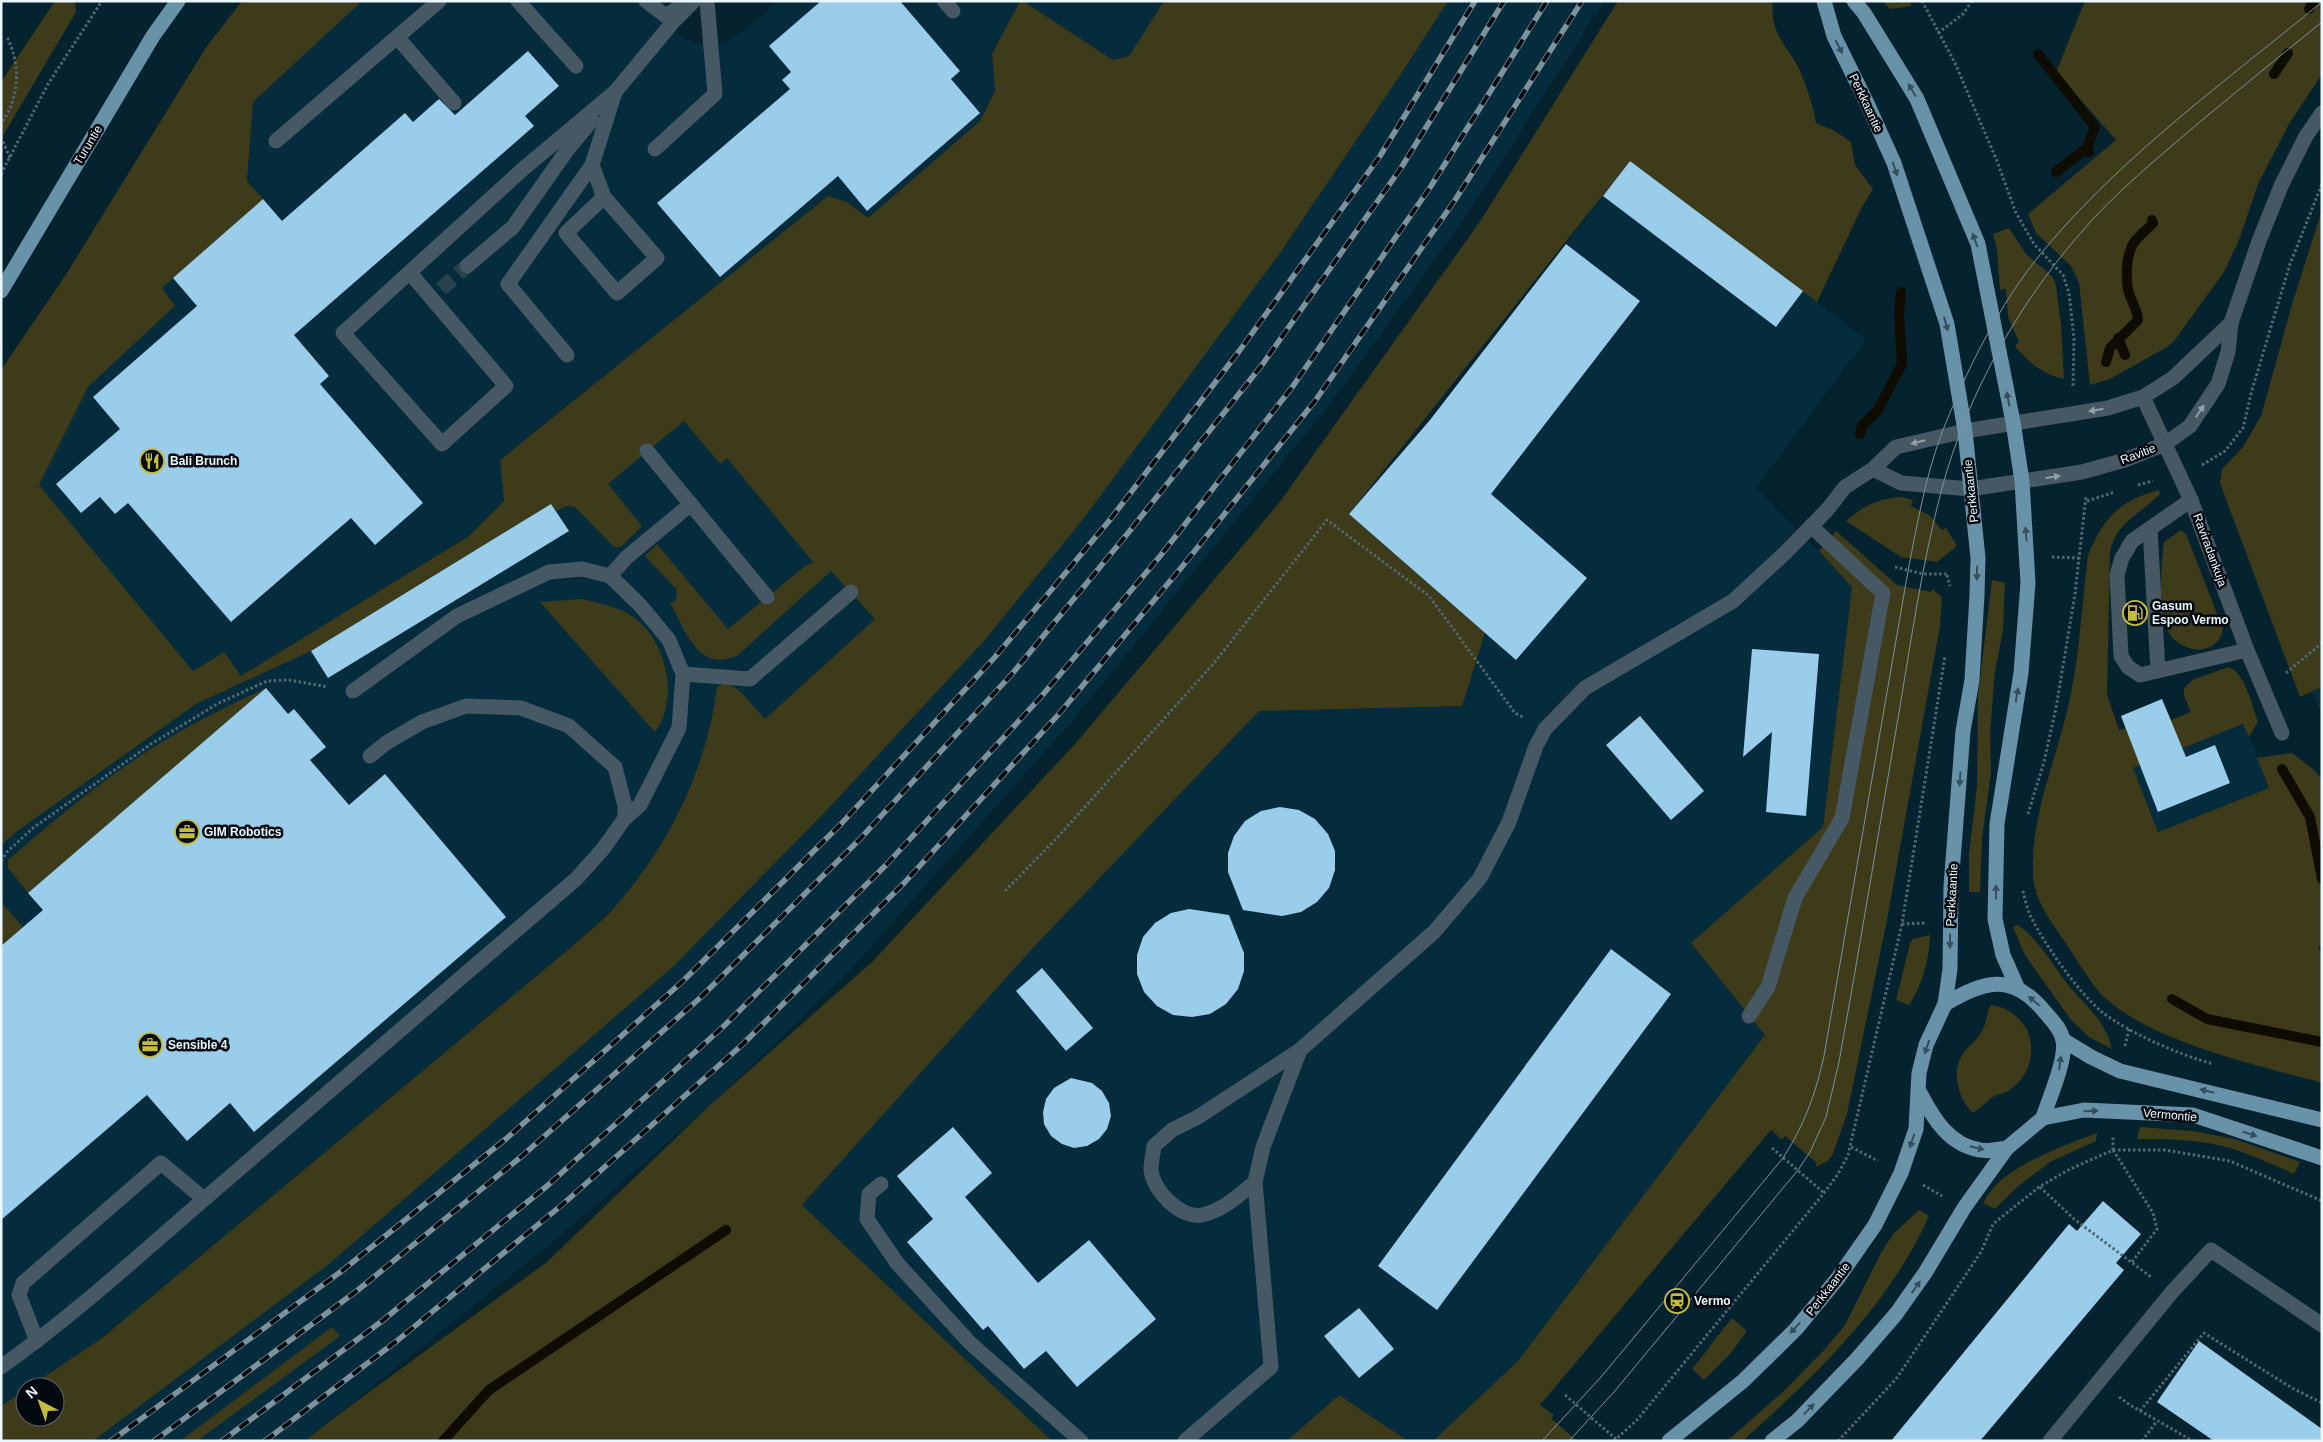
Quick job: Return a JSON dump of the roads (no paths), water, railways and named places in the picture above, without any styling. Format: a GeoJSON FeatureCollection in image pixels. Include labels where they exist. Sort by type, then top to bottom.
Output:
{"type":"FeatureCollection","features":[{"type":"Feature","properties":{"kind":"main road","name":"Turuntie"},"geometry":{"type":"LineString","coordinates":[[1,291],[153,36],[178,1]]}},
{"type":"Feature","properties":{"kind":"main road","name":"Perkkaantie"},"geometry":{"type":"LineString","coordinates":[[1824,1],[1834,36],[1894,163],[1947,324],[1965,430],[1978,558],[1977,595],[1972,680],[1963,731],[1953,863],[1950,969],[1945,1004]]}},
{"type":"Feature","properties":{"kind":"main road"},"geometry":{"type":"LineString","coordinates":[[1854,1],[1864,13],[1917,99],[1978,244],[2013,422],[2022,481],[2028,583],[2021,673],[1997,824],[1995,919],[2004,956],[2018,989]]}},
{"type":"Feature","properties":{"kind":"main road"},"geometry":{"type":"LineString","coordinates":[[1772,1441],[1797,1421],[1857,1359],[1896,1314],[1925,1273],[1964,1208],[2007,1148],[2043,1118],[2059,1070],[2063,1040],[2056,1025],[2040,1006],[2018,989],[1998,984],[1973,988],[1945,1004],[1926,1045],[1919,1073],[1920,1093],[1932,1116],[1958,1142],[1981,1150],[2007,1148]]}},
{"type":"Feature","properties":{"kind":"main road"},"geometry":{"type":"LineString","coordinates":[[2063,1040],[2091,1057],[2120,1071],[2322,1120]]}},
{"type":"Feature","properties":{"kind":"main road","name":"Perkkaantie"},"geometry":{"type":"LineString","coordinates":[[1669,1441],[1743,1381],[1796,1329],[1838,1278],[1875,1225],[1901,1173],[1916,1129],[1920,1093]]}},
{"type":"Feature","properties":{"kind":"main road","name":"Vermontie"},"geometry":{"type":"LineString","coordinates":[[2043,1118],[2084,1110],[2194,1115],[2322,1158]]}},
{"type":"Feature","properties":{"kind":"street"},"geometry":{"type":"LineString","coordinates":[[276,141],[439,1]]}},
{"type":"Feature","properties":{"kind":"street"},"geometry":{"type":"LineString","coordinates":[[518,1],[576,66]]}},
{"type":"Feature","properties":{"kind":"street"},"geometry":{"type":"LineString","coordinates":[[646,1],[666,16],[688,1]]}},
{"type":"Feature","properties":{"kind":"street"},"geometry":{"type":"LineString","coordinates":[[468,266],[513,227],[568,149],[672,22],[694,1]]}},
{"type":"Feature","properties":{"kind":"street"},"geometry":{"type":"LineString","coordinates":[[655,149],[715,94],[708,1]]}},
{"type":"Feature","properties":{"kind":"street"},"geometry":{"type":"LineString","coordinates":[[397,37],[454,103]]}},
{"type":"Feature","properties":{"kind":"street"},"geometry":{"type":"LineString","coordinates":[[567,355],[508,284],[592,165],[615,92]]}},
{"type":"Feature","properties":{"kind":"street"},"geometry":{"type":"LineString","coordinates":[[410,273],[506,386],[442,444],[343,333],[523,169],[615,92]]}},
{"type":"Feature","properties":{"kind":"street","name":"Ravitie"},"geometry":{"type":"LineString","coordinates":[[1873,469],[1901,483],[1970,489],[2082,472],[2125,460],[2165,444],[2190,426],[2218,384],[2228,352],[2231,323],[2259,241],[2281,186],[2306,136],[2322,112]]}},
{"type":"Feature","properties":{"kind":"street"},"geometry":{"type":"LineString","coordinates":[[592,165],[604,197],[657,258],[616,293],[566,233],[604,197]]}},
{"type":"Feature","properties":{"kind":"street","name":"Ravitie"},"geometry":{"type":"LineString","coordinates":[[1255,1182],[1224,1206],[1202,1216],[1182,1212],[1163,1195],[1151,1171],[1154,1146],[1172,1130],[1198,1117],[1300,1050],[1434,932],[1480,878],[1509,822],[1536,746],[1545,729],[1586,688],[1733,601],[1811,526],[1845,487],[1873,469],[1896,447],[1965,430],[2108,408],[2143,397],[2173,378],[2231,323]]}},
{"type":"Feature","properties":{"kind":"street","name":"Raviradankuja"},"geometry":{"type":"LineString","coordinates":[[2143,397],[2191,500],[2246,650],[2282,733]]}},
{"type":"Feature","properties":{"kind":"street"},"geometry":{"type":"LineString","coordinates":[[647,451],[767,597]]}},
{"type":"Feature","properties":{"kind":"street"},"geometry":{"type":"LineString","coordinates":[[2191,500],[2132,541],[2122,558],[2117,575],[2121,656],[2128,668],[2140,675],[2246,650]]}},
{"type":"Feature","properties":{"kind":"street"},"geometry":{"type":"LineString","coordinates":[[610,576],[633,552],[691,504]]}},
{"type":"Feature","properties":{"kind":"street"},"geometry":{"type":"LineString","coordinates":[[1749,1016],[1768,987],[1795,898],[1842,818],[1883,593],[1811,526]]}},
{"type":"Feature","properties":{"kind":"street"},"geometry":{"type":"LineString","coordinates":[[2150,529],[2158,671]]}},
{"type":"Feature","properties":{"kind":"street"},"geometry":{"type":"LineString","coordinates":[[1,1367],[116,1278],[204,1199],[576,879],[603,849],[625,818],[640,805],[679,728],[683,674],[669,640],[640,605],[610,576],[582,569],[549,572],[457,616],[353,691]]}},
{"type":"Feature","properties":{"kind":"street"},"geometry":{"type":"LineString","coordinates":[[683,674],[750,679],[851,592]]}},
{"type":"Feature","properties":{"kind":"street"},"geometry":{"type":"LineString","coordinates":[[370,756],[386,743],[422,722],[466,706],[521,708],[569,726],[615,768],[625,806],[625,818]]}},
{"type":"Feature","properties":{"kind":"street"},"geometry":{"type":"LineString","coordinates":[[1185,1441],[1271,1368],[1255,1182],[1263,1147],[1300,1050]]}},
{"type":"Feature","properties":{"kind":"street"},"geometry":{"type":"LineString","coordinates":[[37,1341],[19,1295],[22,1283],[161,1163],[204,1199]]}},
{"type":"Feature","properties":{"kind":"street"},"geometry":{"type":"LineString","coordinates":[[881,1184],[869,1194],[867,1219],[897,1263],[970,1343],[1081,1441]]}},
{"type":"Feature","properties":{"kind":"street"},"geometry":{"type":"LineString","coordinates":[[2050,1441],[2172,1292],[2211,1250],[2322,1325]]}},
{"type":"Feature","properties":{"kind":"waterway"},"geometry":{"type":"LineString","coordinates":[[2309,9],[2314,1]]}},
{"type":"Feature","properties":{"kind":"waterway"},"geometry":{"type":"LineString","coordinates":[[2274,74],[2288,53]]}},
{"type":"Feature","properties":{"kind":"waterway"},"geometry":{"type":"LineString","coordinates":[[2038,54],[2095,127],[2087,148],[2089,152]]}},
{"type":"Feature","properties":{"kind":"waterway"},"geometry":{"type":"LineString","coordinates":[[2056,172],[2087,148]]}},
{"type":"Feature","properties":{"kind":"waterway"},"geometry":{"type":"LineString","coordinates":[[2106,362],[2110,348],[2138,320],[2128,290],[2128,262],[2134,243],[2153,223],[2152,220]]}},
{"type":"Feature","properties":{"kind":"waterway"},"geometry":{"type":"LineString","coordinates":[[1860,434],[1862,426],[1878,410],[1902,364],[1899,313],[1901,292]]}},
{"type":"Feature","properties":{"kind":"waterway"},"geometry":{"type":"LineString","coordinates":[[2118,338],[2125,355]]}},
{"type":"Feature","properties":{"kind":"waterway"},"geometry":{"type":"LineString","coordinates":[[2282,769],[2310,817],[2322,879]]}},
{"type":"Feature","properties":{"kind":"waterway"},"geometry":{"type":"LineString","coordinates":[[2172,999],[2207,1019],[2322,1042]]}},
{"type":"Feature","properties":{"kind":"waterway"},"geometry":{"type":"LineString","coordinates":[[443,1441],[489,1390],[726,1230]]}},
{"type":"Feature","properties":{"kind":"tunnel"},"geometry":{"type":"LineString","coordinates":[[441,289],[467,266]]}},
{"type":"Feature","properties":{"kind":"tram line"},"geometry":{"type":"LineString","coordinates":[[1542,1441],[1601,1377],[1783,1158],[1797,1134],[1808,1109],[1824,1056],[1908,571],[1922,502],[1930,468],[1941,435],[1961,387],[1985,339],[2027,271],[2074,216],[2176,120],[2322,2]]}},
{"type":"Feature","properties":{"kind":"tram line"},"geometry":{"type":"LineString","coordinates":[[1569,1441],[1614,1392],[1798,1170],[1810,1152],[1826,1117],[1839,1062],[1916,608],[1928,548],[1952,454],[1965,420],[1996,354],[2034,293],[2055,264],[2092,220],[2137,176],[2322,22]]}},
{"type":"Feature","properties":{"kind":"railway"},"geometry":{"type":"LineString","coordinates":[[111,1441],[343,1270],[507,1138],[683,981],[841,824],[995,657],[1109,521],[1240,350],[1380,156],[1475,1]]}},
{"type":"Feature","properties":{"kind":"railway"},"geometry":{"type":"LineString","coordinates":[[154,1441],[358,1290],[522,1156],[700,998],[859,840],[1012,674],[1262,365],[1401,168],[1504,1]]}},
{"type":"Feature","properties":{"kind":"railway"},"geometry":{"type":"LineString","coordinates":[[222,1441],[382,1321],[547,1186],[725,1025],[886,865],[1040,698],[1161,555],[1293,386],[1431,186],[1547,1]]}},
{"type":"Feature","properties":{"kind":"railway"},"geometry":{"type":"LineString","coordinates":[[265,1441],[398,1340],[563,1204],[743,1044],[905,882],[1058,715],[1181,568],[1315,401],[1455,200],[1582,1]]}},
{"type":"Feature","properties":{"kind":"place","name":"Bali Brunch"},"geometry":{"type":"Point","coordinates":[152,461]}},
{"type":"Feature","properties":{"kind":"place","name":"Gasum Espoo Vermo"},"geometry":{"type":"Point","coordinates":[2135,613]}},
{"type":"Feature","properties":{"kind":"place","name":"GIM Robotics"},"geometry":{"type":"Point","coordinates":[187,832]}},
{"type":"Feature","properties":{"kind":"place","name":"Sensible 4"},"geometry":{"type":"Point","coordinates":[150,1045]}},
{"type":"Feature","properties":{"kind":"place","name":"Vermo"},"geometry":{"type":"Point","coordinates":[1677,1301]}}]}
